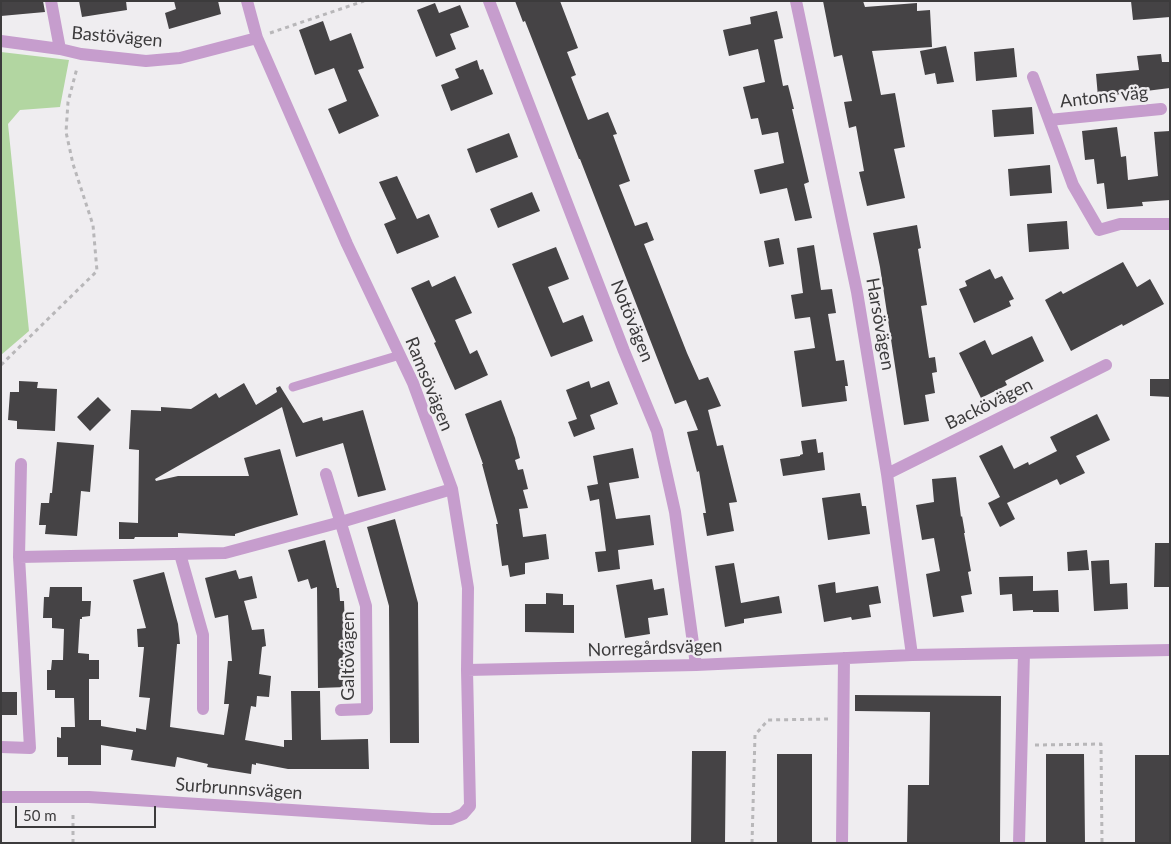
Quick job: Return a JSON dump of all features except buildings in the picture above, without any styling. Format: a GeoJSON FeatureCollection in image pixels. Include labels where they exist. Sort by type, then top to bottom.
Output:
{"type":"FeatureCollection","features":[{"type":"Feature","properties":{"kind":"street"},"geometry":{"type":"LineString","coordinates":[[52,1],[60,49]]}},
{"type":"Feature","properties":{"kind":"street","name":"Ramsövägen"},"geometry":{"type":"LineString","coordinates":[[247,1],[257,38],[348,244],[413,383],[452,489],[468,588],[467,670],[470,806]]}},
{"type":"Feature","properties":{"kind":"street","name":"Notövägen"},"geometry":{"type":"LineString","coordinates":[[489,1],[620,341],[657,431],[675,512],[696,666]]}},
{"type":"Feature","properties":{"kind":"street","name":"Harsövägen"},"geometry":{"type":"LineString","coordinates":[[796,1],[857,292],[887,474],[912,655]]}},
{"type":"Feature","properties":{"kind":"street","name":"Bastövägen"},"geometry":{"type":"LineString","coordinates":[[1,41],[60,49],[81,54],[146,61],[180,58],[257,38]]}},
{"type":"Feature","properties":{"kind":"street","name":"Antons väg"},"geometry":{"type":"LineString","coordinates":[[1032,77],[1050,120],[1073,185],[1099,230],[1120,224],[1170,224]]}},
{"type":"Feature","properties":{"kind":"street","name":"Antons väg"},"geometry":{"type":"LineString","coordinates":[[1050,120],[1161,109]]}},
{"type":"Feature","properties":{"kind":"street","name":"Backövägen"},"geometry":{"type":"LineString","coordinates":[[887,474],[1106,366]]}},
{"type":"Feature","properties":{"kind":"street"},"geometry":{"type":"LineString","coordinates":[[1,747],[30,748],[19,557],[21,464]]}},
{"type":"Feature","properties":{"kind":"street","name":"Galtövägen"},"geometry":{"type":"LineString","coordinates":[[326,474],[366,606],[367,709],[341,710]]}},
{"type":"Feature","properties":{"kind":"street"},"geometry":{"type":"LineString","coordinates":[[19,557],[225,553],[341,522],[452,489]]}},
{"type":"Feature","properties":{"kind":"street"},"geometry":{"type":"LineString","coordinates":[[180,554],[203,635],[204,709]]}},
{"type":"Feature","properties":{"kind":"street","name":"Norregårdsvägen"},"geometry":{"type":"LineString","coordinates":[[467,670],[696,666],[912,655],[1170,650]]}},
{"type":"Feature","properties":{"kind":"street"},"geometry":{"type":"LineString","coordinates":[[1019,843],[1024,653]]}},
{"type":"Feature","properties":{"kind":"street"},"geometry":{"type":"LineString","coordinates":[[842,843],[844,658]]}},
{"type":"Feature","properties":{"kind":"street","name":"Surbrunnsvägen"},"geometry":{"type":"LineString","coordinates":[[1,797],[89,797],[432,819],[451,819],[463,814],[470,806]]}},
{"type":"Feature","properties":{"kind":"lane"},"geometry":{"type":"LineString","coordinates":[[293,387],[400,355]]}},
{"type":"Feature","properties":{"kind":"path"},"geometry":{"type":"LineString","coordinates":[[257,38],[364,1]]}},
{"type":"Feature","properties":{"kind":"path"},"geometry":{"type":"LineString","coordinates":[[1,364],[97,270],[93,225],[73,164],[66,132],[68,102],[81,54]]}},
{"type":"Feature","properties":{"kind":"path"},"geometry":{"type":"LineString","coordinates":[[752,843],[756,735],[768,720],[844,718]]}},
{"type":"Feature","properties":{"kind":"path"},"geometry":{"type":"LineString","coordinates":[[1022,745],[1101,744],[1102,843]]}},
{"type":"Feature","properties":{"kind":"path"},"geometry":{"type":"LineString","coordinates":[[72,843],[74,797]]}},
{"type":"Feature","properties":{"kind":"green space"},"geometry":{"type":"Polygon","coordinates":[[[1,52],[69,60],[60,107],[20,110],[8,124],[29,331],[1,355],[1,52]]]}}]}
